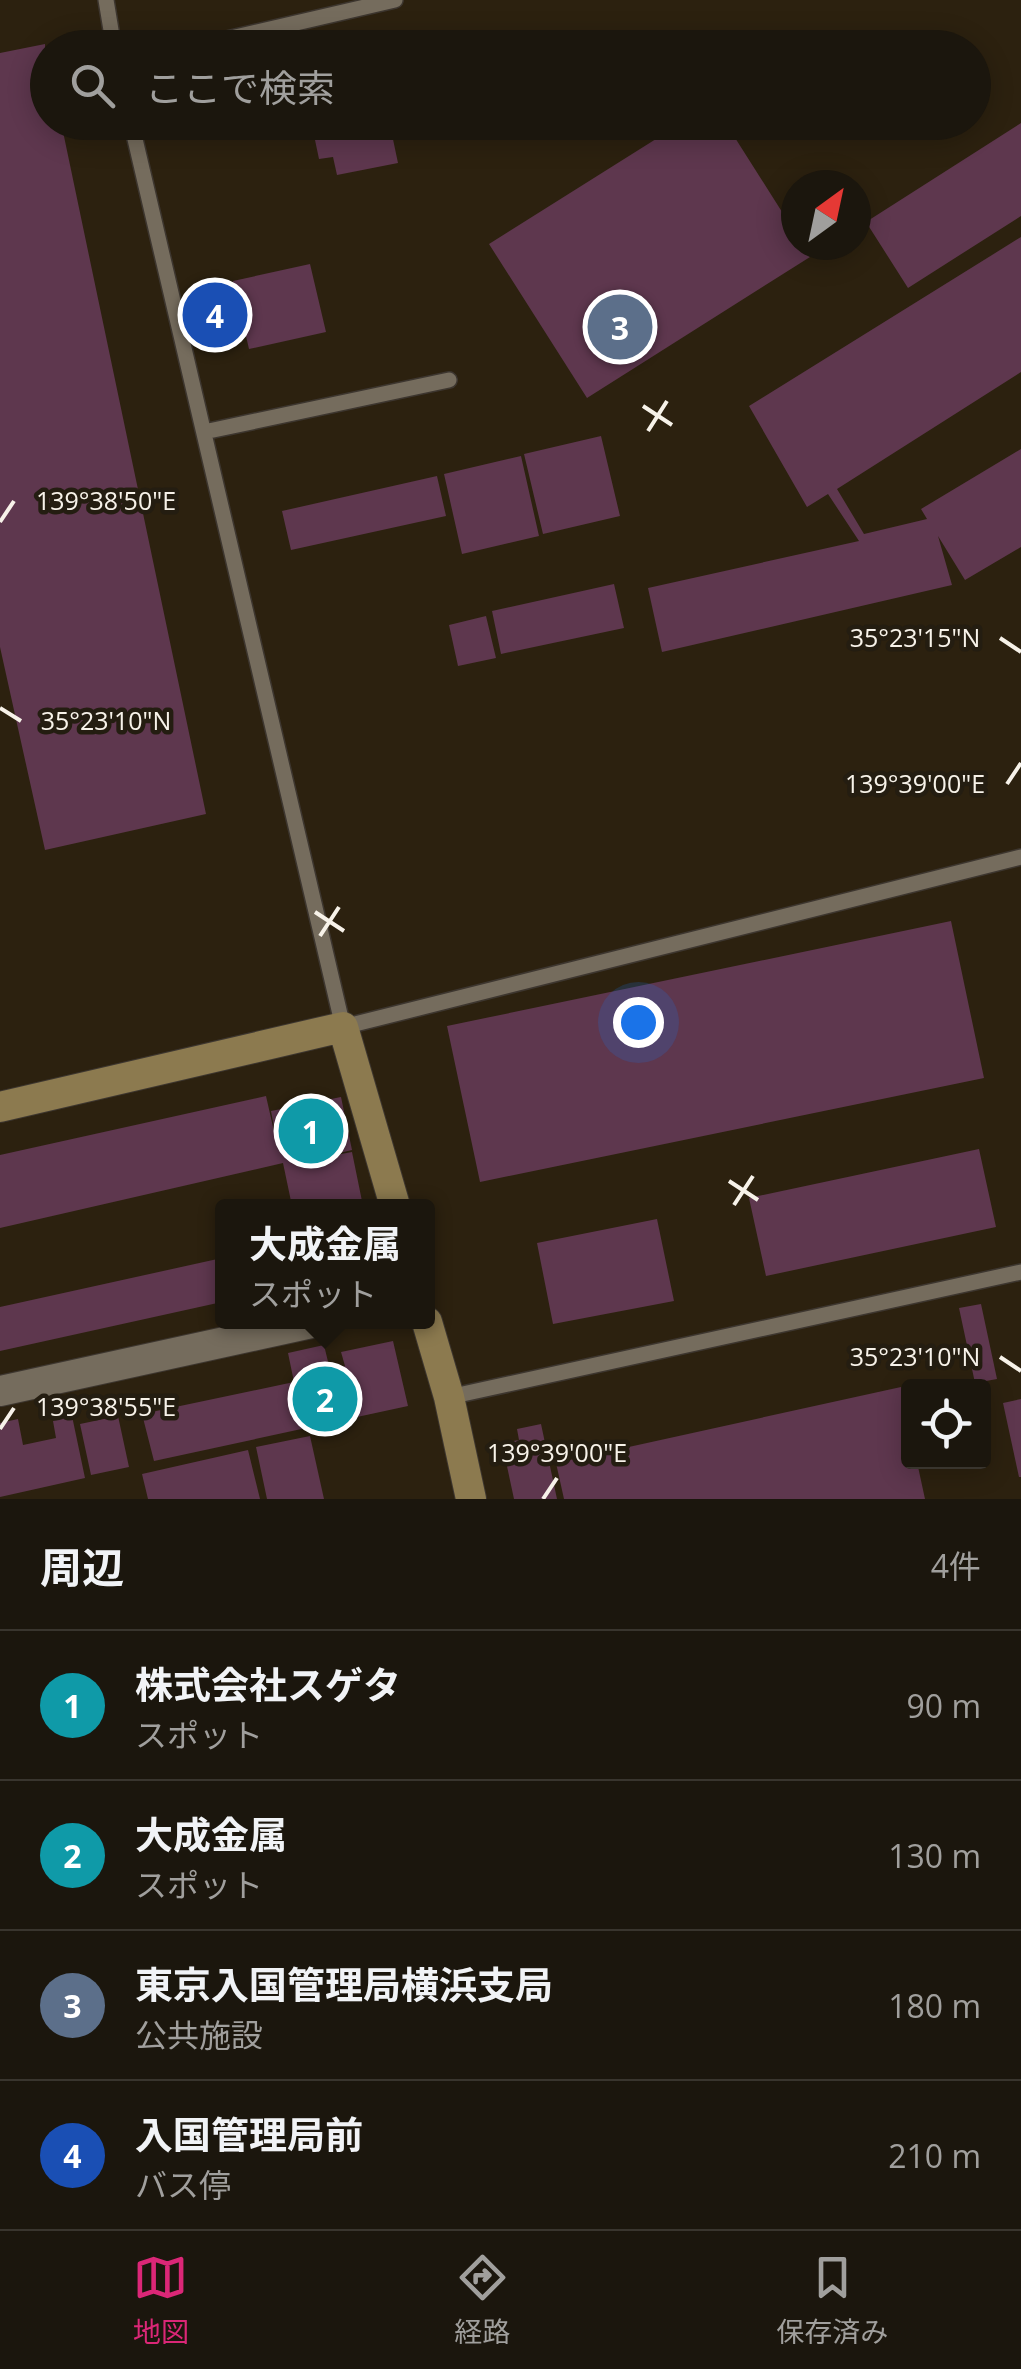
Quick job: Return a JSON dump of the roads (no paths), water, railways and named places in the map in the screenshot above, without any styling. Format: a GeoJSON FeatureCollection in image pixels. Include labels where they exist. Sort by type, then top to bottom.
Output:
{"type":"FeatureCollection","features":[{"type":"Feature","properties":{"kind":"street"},"geometry":{"type":"LineString","coordinates":[[0,1107],[344,1027],[392,1199]]}},
{"type":"Feature","properties":{"kind":"street"},"geometry":{"type":"LineString","coordinates":[[0,1391],[284,1329]]}},
{"type":"Feature","properties":{"kind":"street"},"geometry":{"type":"LineString","coordinates":[[430,1329],[471,1499]]}},
{"type":"Feature","properties":{"kind":"lane"},"geometry":{"type":"LineString","coordinates":[[106,0],[111,30]]}},
{"type":"Feature","properties":{"kind":"lane"},"geometry":{"type":"LineString","coordinates":[[266,30],[396,0]]}},
{"type":"Feature","properties":{"kind":"lane"},"geometry":{"type":"LineString","coordinates":[[135,140],[344,1027],[1021,857]]}},
{"type":"Feature","properties":{"kind":"lane"},"geometry":{"type":"LineString","coordinates":[[204,432],[449,380]]}},
{"type":"Feature","properties":{"kind":"lane"},"geometry":{"type":"LineString","coordinates":[[449,1397],[1021,1272]]}},
{"type":"Feature","properties":{"kind":"place","name":"入国管理局前"},"geometry":{"type":"Point","coordinates":[215,315]}},
{"type":"Feature","properties":{"kind":"place","name":"東京入国管理局横浜支局"},"geometry":{"type":"Point","coordinates":[620,327]}},
{"type":"Feature","properties":{"kind":"place","name":"株式会社スゲタ"},"geometry":{"type":"Point","coordinates":[311,1131]}},
{"type":"Feature","properties":{"kind":"place","name":"大成金属"},"geometry":{"type":"Point","coordinates":[325,1399]}}]}
